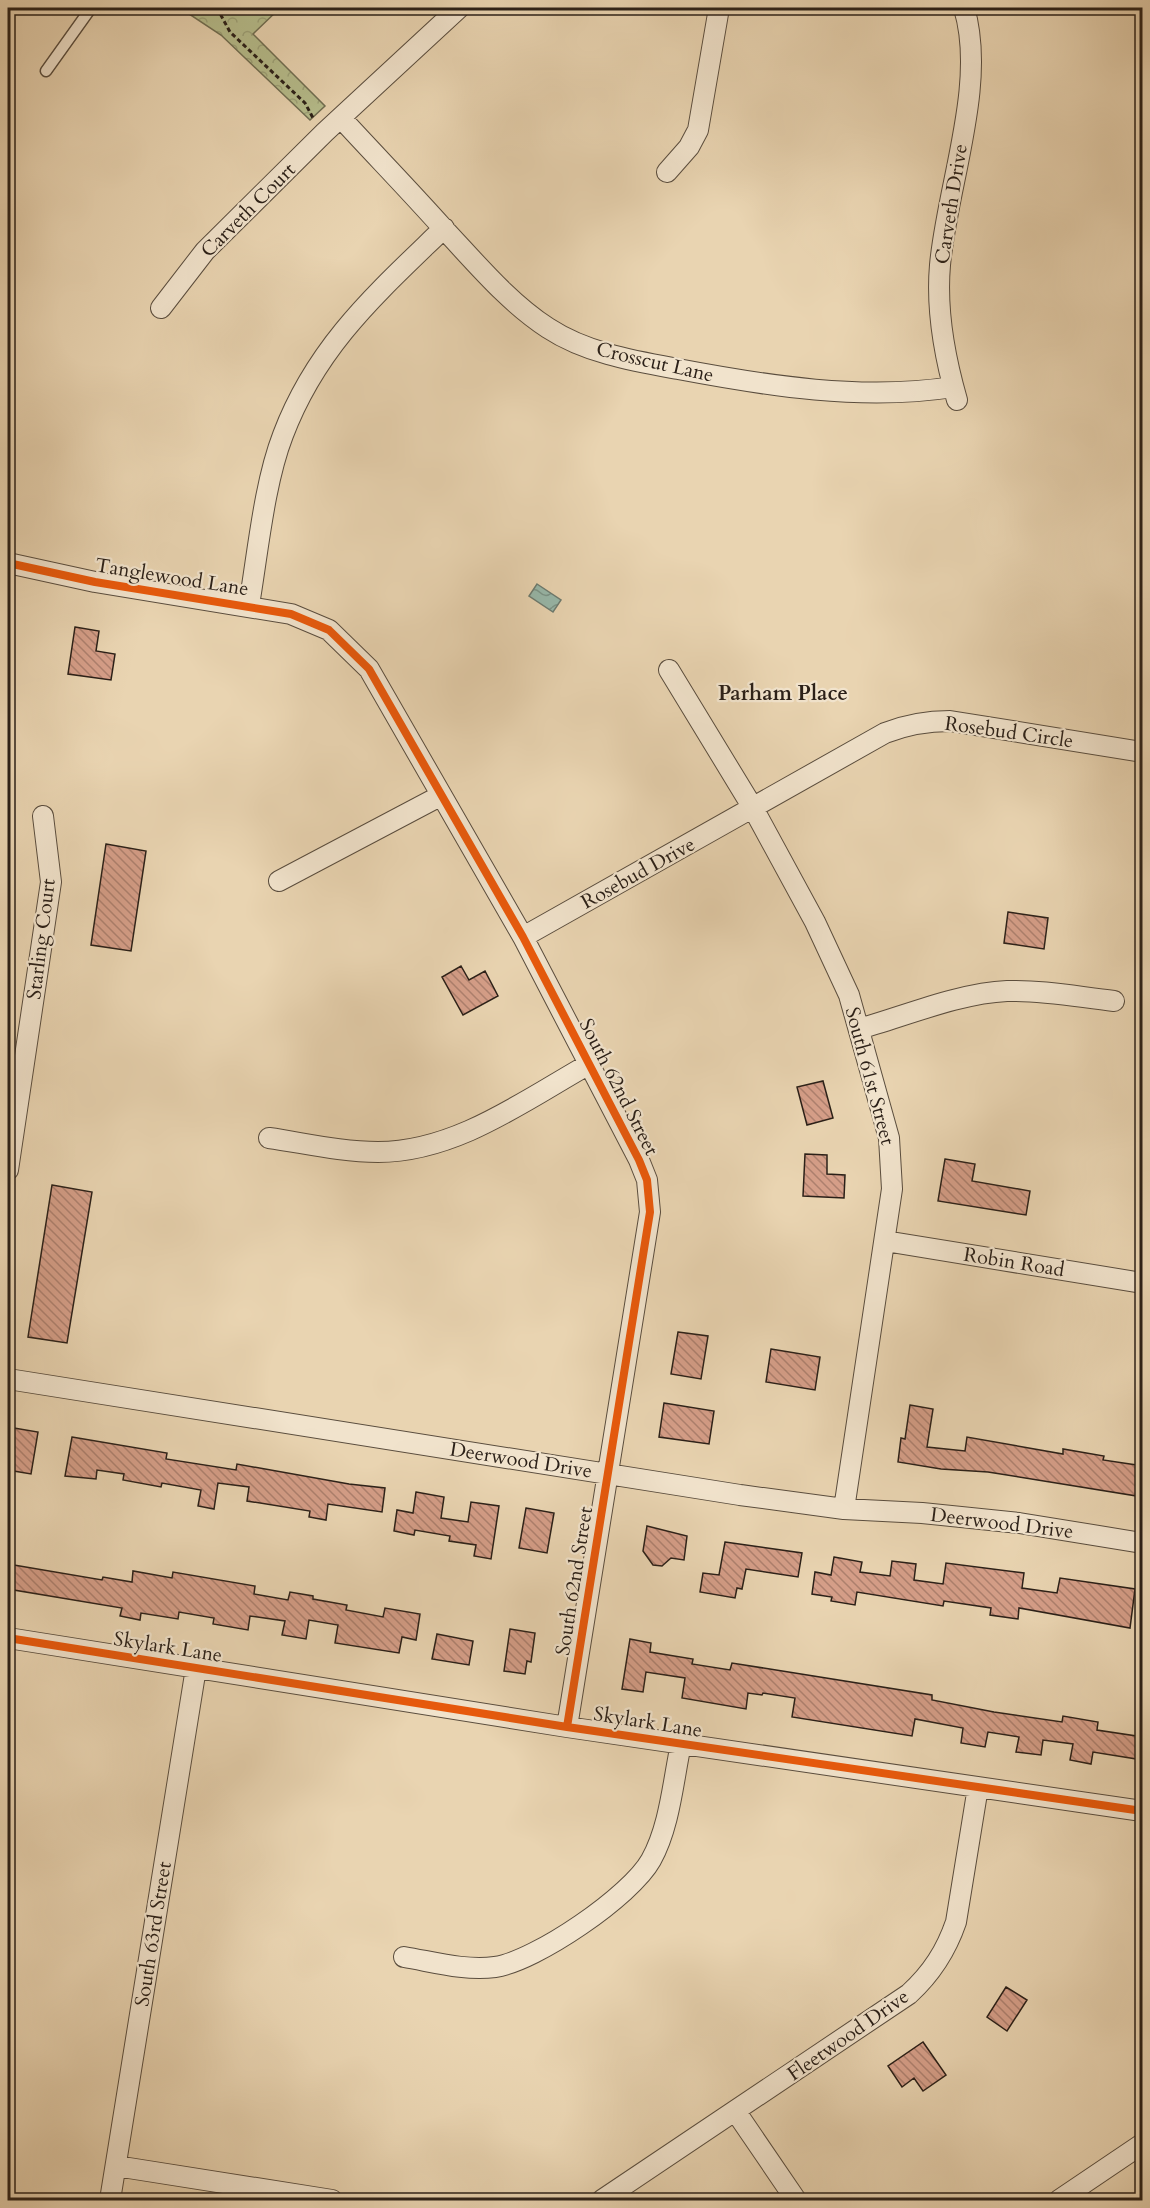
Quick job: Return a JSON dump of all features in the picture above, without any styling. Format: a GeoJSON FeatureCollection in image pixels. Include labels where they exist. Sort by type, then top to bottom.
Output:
{"type":"FeatureCollection","features":[{"type":"Feature","properties":{"kind":"street"},"geometry":{"type":"LineString","coordinates":[[341,118],[459,8]]}},
{"type":"Feature","properties":{"kind":"street"},"geometry":{"type":"LineString","coordinates":[[667,172],[689,147],[698,130],[719,8]]}},
{"type":"Feature","properties":{"kind":"street","name":"Carveth Drive"},"geometry":{"type":"LineString","coordinates":[[955,394],[939,324],[940,264],[971,73],[967,19],[964,8]]}},
{"type":"Feature","properties":{"kind":"street","name":"Carveth Court"},"geometry":{"type":"LineString","coordinates":[[161,308],[205,251],[341,118]]}},
{"type":"Feature","properties":{"kind":"street","name":"Crosscut Lane"},"geometry":{"type":"LineString","coordinates":[[341,118],[492,282],[547,328],[570,340],[622,358],[716,376],[814,390],[955,394]]}},
{"type":"Feature","properties":{"kind":"street"},"geometry":{"type":"LineString","coordinates":[[249,605],[272,478],[282,437],[300,396],[331,346],[356,314],[444,228]]}},
{"type":"Feature","properties":{"kind":"street","name":"Tanglewood Lane"},"geometry":{"type":"LineString","coordinates":[[8,563],[94,582],[249,605],[291,614],[329,630]]}},
{"type":"Feature","properties":{"kind":"street","name":"South 62nd Street"},"geometry":{"type":"LineString","coordinates":[[329,630],[369,669],[523,937],[591,1063],[639,1160],[649,1196],[650,1212],[567,1727]]}},
{"type":"Feature","properties":{"kind":"street","name":"South 61st Street"},"geometry":{"type":"LineString","coordinates":[[669,670],[753,808],[815,922],[849,995],[889,1138],[892,1189],[844,1509]]}},
{"type":"Feature","properties":{"kind":"street","name":"Rosebud Circle"},"geometry":{"type":"LineString","coordinates":[[753,808],[885,733],[925,721],[951,721],[1143,752]]}},
{"type":"Feature","properties":{"kind":"street"},"geometry":{"type":"LineString","coordinates":[[279,881],[440,796]]}},
{"type":"Feature","properties":{"kind":"street","name":"Rosebud Drive"},"geometry":{"type":"LineString","coordinates":[[523,937],[753,808]]}},
{"type":"Feature","properties":{"kind":"street","name":"Starling Court"},"geometry":{"type":"LineString","coordinates":[[8,1170],[51,882],[42,816]]}},
{"type":"Feature","properties":{"kind":"street"},"geometry":{"type":"LineString","coordinates":[[859,1029],[972,997],[1005,991],[1038,991],[1114,1001]]}},
{"type":"Feature","properties":{"kind":"street"},"geometry":{"type":"LineString","coordinates":[[269,1138],[377,1152],[435,1145],[465,1133],[591,1063]]}},
{"type":"Feature","properties":{"kind":"street","name":"Robin Road"},"geometry":{"type":"LineString","coordinates":[[885,1241],[1143,1283]]}},
{"type":"Feature","properties":{"kind":"street","name":"Deerwood Drive"},"geometry":{"type":"LineString","coordinates":[[8,1379],[844,1509],[922,1513],[1019,1523],[1143,1543]]}},
{"type":"Feature","properties":{"kind":"street","name":"Skylark Lane"},"geometry":{"type":"LineString","coordinates":[[8,1638],[567,1727],[1143,1811]]}},
{"type":"Feature","properties":{"kind":"street","name":"South 63rd Street"},"geometry":{"type":"LineString","coordinates":[[110,2200],[196,1668]]}},
{"type":"Feature","properties":{"kind":"street"},"geometry":{"type":"LineString","coordinates":[[404,1957],[471,1968],[514,1964],[533,1956],[622,1894],[639,1878],[660,1840],[681,1744]]}},
{"type":"Feature","properties":{"kind":"street","name":"Fleetwood Drive"},"geometry":{"type":"LineString","coordinates":[[602,2200],[909,1994],[938,1962],[956,1922],[978,1787]]}},
{"type":"Feature","properties":{"kind":"street"},"geometry":{"type":"LineString","coordinates":[[736,2112],[796,2200]]}},
{"type":"Feature","properties":{"kind":"street"},"geometry":{"type":"LineString","coordinates":[[1059,2200],[1143,2144]]}},
{"type":"Feature","properties":{"kind":"street"},"geometry":{"type":"LineString","coordinates":[[116,2166],[332,2200]]}},
{"type":"Feature","properties":{"kind":"lane"},"geometry":{"type":"LineString","coordinates":[[46,71],[91,8]]}},
{"type":"Feature","properties":{"kind":"path"},"geometry":{"type":"LineString","coordinates":[[217,8],[230,32],[305,104],[313,118],[326,132]]}},
{"type":"Feature","properties":{"kind":"green space"},"geometry":{"type":"Polygon","coordinates":[[[180,8],[280,8],[253,34],[325,106],[310,120],[221,35],[180,8]]]}},
{"type":"Feature","properties":{"kind":"water"},"geometry":{"type":"Polygon","coordinates":[[[537,584],[561,600],[553,612],[529,596],[537,584]]]}},
{"type":"Feature","properties":{"kind":"building"},"geometry":{"type":"Polygon","coordinates":[[[75,627],[99,631],[96,651],[115,654],[111,680],[68,674],[75,627]]]}},
{"type":"Feature","properties":{"kind":"building"},"geometry":{"type":"Polygon","coordinates":[[[106,844],[146,851],[131,951],[91,945],[106,844]]]}},
{"type":"Feature","properties":{"kind":"building"},"geometry":{"type":"Polygon","coordinates":[[[1008,912],[1048,918],[1044,949],[1004,943],[1008,912]]]}},
{"type":"Feature","properties":{"kind":"building"},"geometry":{"type":"Polygon","coordinates":[[[461,966],[469,980],[485,971],[498,996],[463,1015],[442,977],[461,966]]]}},
{"type":"Feature","properties":{"kind":"building"},"geometry":{"type":"Polygon","coordinates":[[[823,1081],[833,1118],[807,1125],[797,1087],[823,1081]]]}},
{"type":"Feature","properties":{"kind":"building"},"geometry":{"type":"Polygon","coordinates":[[[805,1154],[827,1155],[827,1174],[845,1175],[844,1198],[803,1196],[805,1154]]]}},
{"type":"Feature","properties":{"kind":"building"},"geometry":{"type":"Polygon","coordinates":[[[945,1159],[975,1164],[972,1181],[1030,1191],[1026,1215],[938,1201],[945,1159]]]}},
{"type":"Feature","properties":{"kind":"building"},"geometry":{"type":"Polygon","coordinates":[[[52,1185],[92,1192],[67,1343],[28,1337],[52,1185]]]}},
{"type":"Feature","properties":{"kind":"building"},"geometry":{"type":"Polygon","coordinates":[[[678,1332],[708,1336],[701,1379],[671,1374],[678,1332]]]}},
{"type":"Feature","properties":{"kind":"building"},"geometry":{"type":"Polygon","coordinates":[[[771,1349],[820,1357],[815,1390],[766,1382],[771,1349]]]}},
{"type":"Feature","properties":{"kind":"building"},"geometry":{"type":"Polygon","coordinates":[[[664,1403],[714,1411],[709,1444],[659,1437],[664,1403]]]}},
{"type":"Feature","properties":{"kind":"building"},"geometry":{"type":"Polygon","coordinates":[[[910,1405],[933,1409],[927,1447],[965,1451],[967,1437],[1063,1454],[1063,1449],[1104,1456],[1103,1460],[1143,1466],[1143,1497],[988,1472],[941,1469],[898,1462],[901,1438],[905,1439],[910,1405]]]}},
{"type":"Feature","properties":{"kind":"building"},"geometry":{"type":"Polygon","coordinates":[[[14,1428],[38,1432],[31,1474],[8,1470],[8,1447],[11,1447],[14,1428]]]}},
{"type":"Feature","properties":{"kind":"building"},"geometry":{"type":"Polygon","coordinates":[[[72,1437],[167,1453],[166,1459],[236,1470],[237,1464],[349,1484],[385,1488],[382,1512],[328,1504],[326,1520],[309,1517],[310,1511],[247,1501],[249,1487],[218,1483],[214,1509],[198,1506],[201,1490],[162,1483],[161,1487],[123,1480],[124,1474],[97,1470],[96,1479],[65,1476],[72,1437]]]}},
{"type":"Feature","properties":{"kind":"building"},"geometry":{"type":"Polygon","coordinates":[[[416,1492],[444,1497],[441,1518],[468,1522],[471,1502],[499,1506],[491,1559],[474,1556],[476,1545],[449,1541],[450,1536],[415,1530],[414,1535],[394,1531],[397,1510],[413,1513],[416,1492]]]}},
{"type":"Feature","properties":{"kind":"building"},"geometry":{"type":"Polygon","coordinates":[[[526,1508],[554,1513],[547,1553],[519,1548],[526,1508]]]}},
{"type":"Feature","properties":{"kind":"building"},"geometry":{"type":"Polygon","coordinates":[[[647,1526],[687,1536],[684,1560],[671,1558],[662,1566],[653,1565],[643,1551],[647,1526]]]}},
{"type":"Feature","properties":{"kind":"building"},"geometry":{"type":"Polygon","coordinates":[[[725,1542],[802,1553],[798,1577],[746,1569],[742,1589],[737,1588],[735,1598],[700,1592],[703,1573],[719,1575],[725,1542]]]}},
{"type":"Feature","properties":{"kind":"building"},"geometry":{"type":"Polygon","coordinates":[[[834,1557],[862,1562],[860,1572],[890,1576],[892,1561],[916,1564],[914,1580],[943,1584],[946,1563],[1024,1573],[1022,1588],[1057,1593],[1060,1578],[1135,1589],[1130,1628],[1019,1608],[1018,1619],[990,1615],[991,1608],[944,1601],[943,1606],[857,1592],[855,1605],[831,1601],[832,1597],[812,1594],[815,1572],[831,1575],[834,1557]]]}},
{"type":"Feature","properties":{"kind":"building"},"geometry":{"type":"Polygon","coordinates":[[[8,1564],[102,1580],[103,1577],[132,1582],[133,1571],[172,1578],[173,1572],[255,1586],[254,1594],[288,1600],[290,1592],[313,1596],[313,1599],[347,1605],[346,1610],[383,1617],[385,1608],[420,1614],[416,1640],[402,1637],[399,1653],[335,1643],[338,1625],[309,1620],[306,1639],[282,1635],[285,1621],[250,1616],[248,1630],[213,1624],[214,1618],[179,1612],[178,1619],[141,1613],[140,1620],[120,1616],[122,1608],[8,1589],[8,1564]]]}},
{"type":"Feature","properties":{"kind":"building"},"geometry":{"type":"Polygon","coordinates":[[[510,1629],[535,1633],[531,1662],[527,1661],[525,1674],[504,1671],[510,1629]]]}},
{"type":"Feature","properties":{"kind":"building"},"geometry":{"type":"Polygon","coordinates":[[[437,1634],[473,1641],[469,1665],[432,1659],[437,1634]]]}},
{"type":"Feature","properties":{"kind":"building"},"geometry":{"type":"Polygon","coordinates":[[[630,1639],[651,1643],[650,1652],[693,1659],[692,1664],[730,1670],[732,1663],[932,1695],[932,1700],[994,1712],[1062,1722],[1063,1716],[1098,1722],[1097,1730],[1143,1737],[1143,1760],[1093,1752],[1091,1764],[1070,1760],[1073,1744],[1043,1740],[1041,1755],[1016,1752],[1019,1737],[988,1732],[985,1747],[961,1743],[963,1728],[915,1719],[912,1736],[792,1717],[795,1698],[763,1693],[762,1695],[748,1693],[746,1709],[682,1698],[685,1678],[646,1672],[643,1692],[622,1689],[630,1639]]]}},
{"type":"Feature","properties":{"kind":"building"},"geometry":{"type":"Polygon","coordinates":[[[1006,1987],[1027,2000],[1007,2031],[987,2017],[1006,1987]]]}},
{"type":"Feature","properties":{"kind":"building"},"geometry":{"type":"Polygon","coordinates":[[[923,2042],[946,2075],[923,2091],[914,2078],[902,2087],[888,2066],[923,2042]]]}},
{"type":"Feature","properties":{"kind":"cycle path"},"geometry":{"type":"LineString","coordinates":[[8,563],[95,582],[291,614],[329,630],[369,669],[523,937],[639,1160],[647,1180],[650,1212],[567,1727]]}},
{"type":"Feature","properties":{"kind":"cycle path"},"geometry":{"type":"LineString","coordinates":[[8,1638],[567,1727],[1142,1811]]}},
{"type":"Feature","properties":{"kind":"district","name":"Parham Place"},"geometry":{"type":"Point","coordinates":[783,693]}}]}
